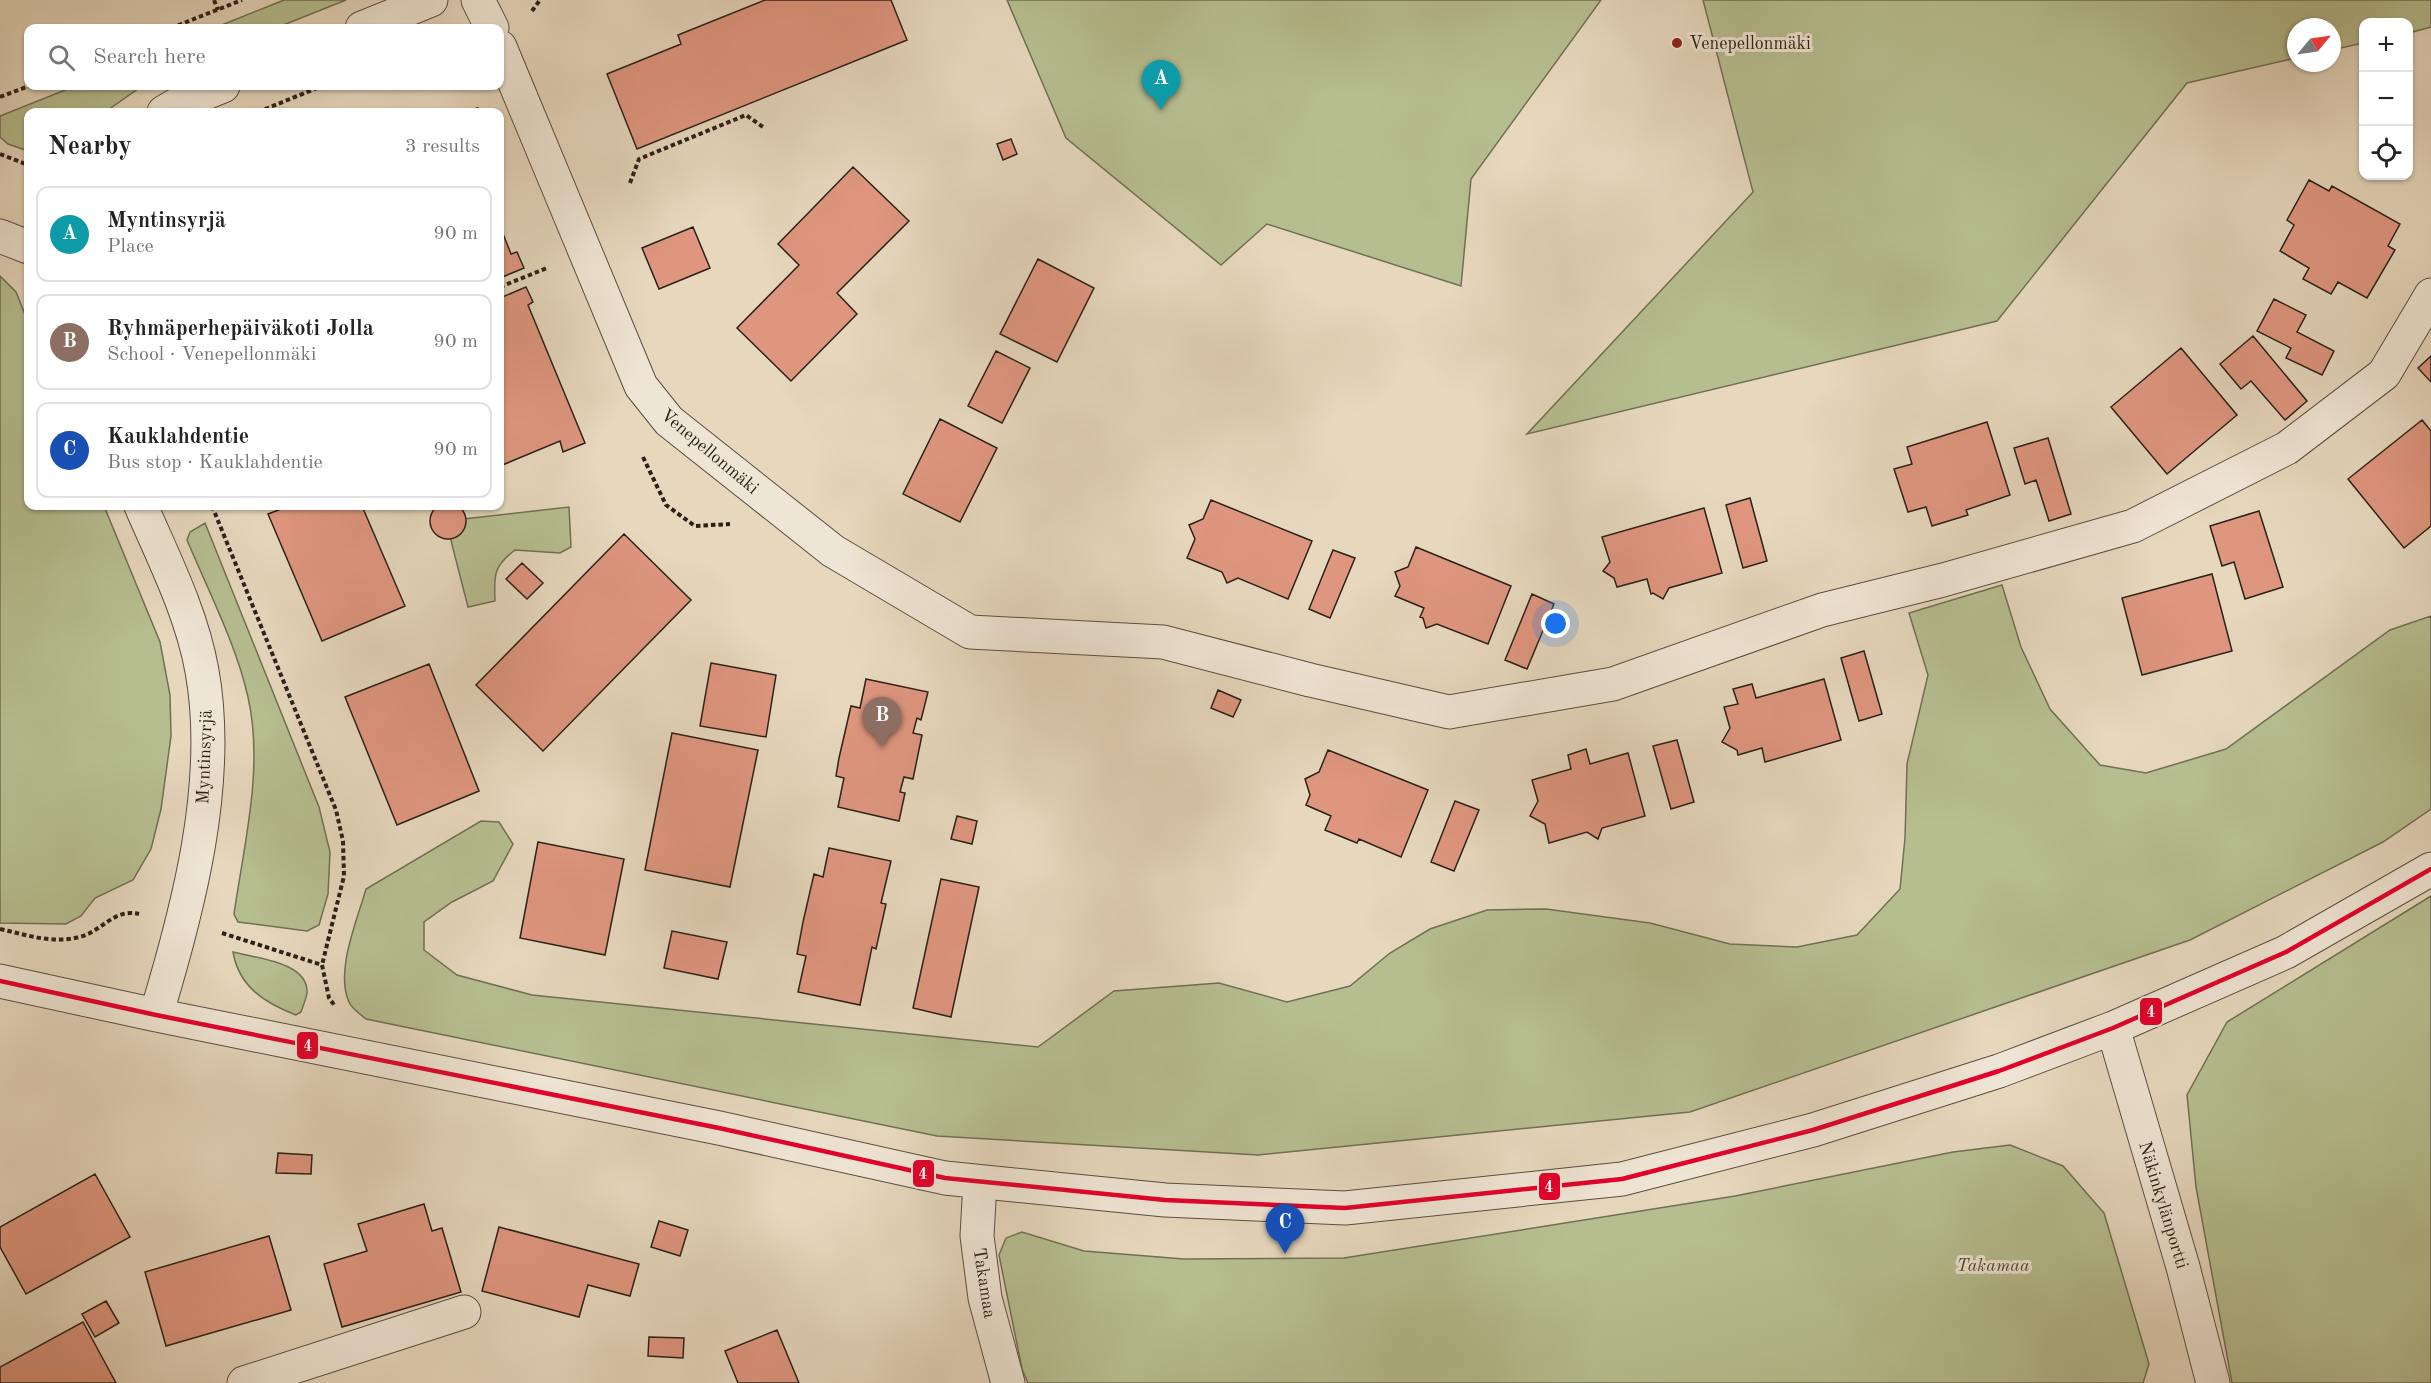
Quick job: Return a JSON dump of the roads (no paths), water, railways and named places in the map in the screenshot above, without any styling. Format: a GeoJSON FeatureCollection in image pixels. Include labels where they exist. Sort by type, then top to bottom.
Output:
{"type":"FeatureCollection","features":[{"type":"Feature","properties":{"kind":"street"},"geometry":{"type":"LineString","coordinates":[[372,24],[431,0]]}},
{"type":"Feature","properties":{"kind":"street"},"geometry":{"type":"LineString","coordinates":[[478,0],[490,24]]}},
{"type":"Feature","properties":{"kind":"street","name":"Venepellonmäki"},"geometry":{"type":"LineString","coordinates":[[504,57],[641,386],[669,421],[833,551],[970,632],[1163,642],[1310,680],[1449,712],[1613,684],[1822,610],[1943,580],[2133,526],[2287,448],[2384,374],[2431,295]]}},
{"type":"Feature","properties":{"kind":"street"},"geometry":{"type":"LineString","coordinates":[[171,108],[213,90]]}},
{"type":"Feature","properties":{"kind":"street"},"geometry":{"type":"LineString","coordinates":[[0,236],[24,245]]}},
{"type":"Feature","properties":{"kind":"street","name":"Myntinsyrjä"},"geometry":{"type":"LineString","coordinates":[[143,510],[191,628],[202,670],[209,726],[202,815],[183,924],[156,1015]]}},
{"type":"Feature","properties":{"kind":"street"},"geometry":{"type":"LineString","coordinates":[[0,981],[156,1015],[719,1128],[945,1178],[1165,1200],[1345,1208],[1622,1179],[1813,1130],[1999,1071],[2113,1028],[2286,952],[2431,869]]}},
{"type":"Feature","properties":{"kind":"street","name":"Näkinkylänportti"},"geometry":{"type":"LineString","coordinates":[[2113,1028],[2139,1125],[2183,1267],[2214,1383]]}},
{"type":"Feature","properties":{"kind":"street","name":"Takamaa"},"geometry":{"type":"LineString","coordinates":[[980,1182],[977,1236],[985,1298],[1008,1383]]}},
{"type":"Feature","properties":{"kind":"street"},"geometry":{"type":"LineString","coordinates":[[244,1383],[464,1312]]}},
{"type":"Feature","properties":{"kind":"place","name":"Venepellonmäki"},"geometry":{"type":"Point","coordinates":[1677,43]}},
{"type":"Feature","properties":{"kind":"place","name":"Myntinsyrjä"},"geometry":{"type":"Point","coordinates":[1161,110]}},
{"type":"Feature","properties":{"kind":"place","name":"Ryhmäperhepäiväkoti Jolla"},"geometry":{"type":"Point","coordinates":[882,747]}},
{"type":"Feature","properties":{"kind":"place","name":"Kauklahdentie"},"geometry":{"type":"Point","coordinates":[1285,1254]}}]}
